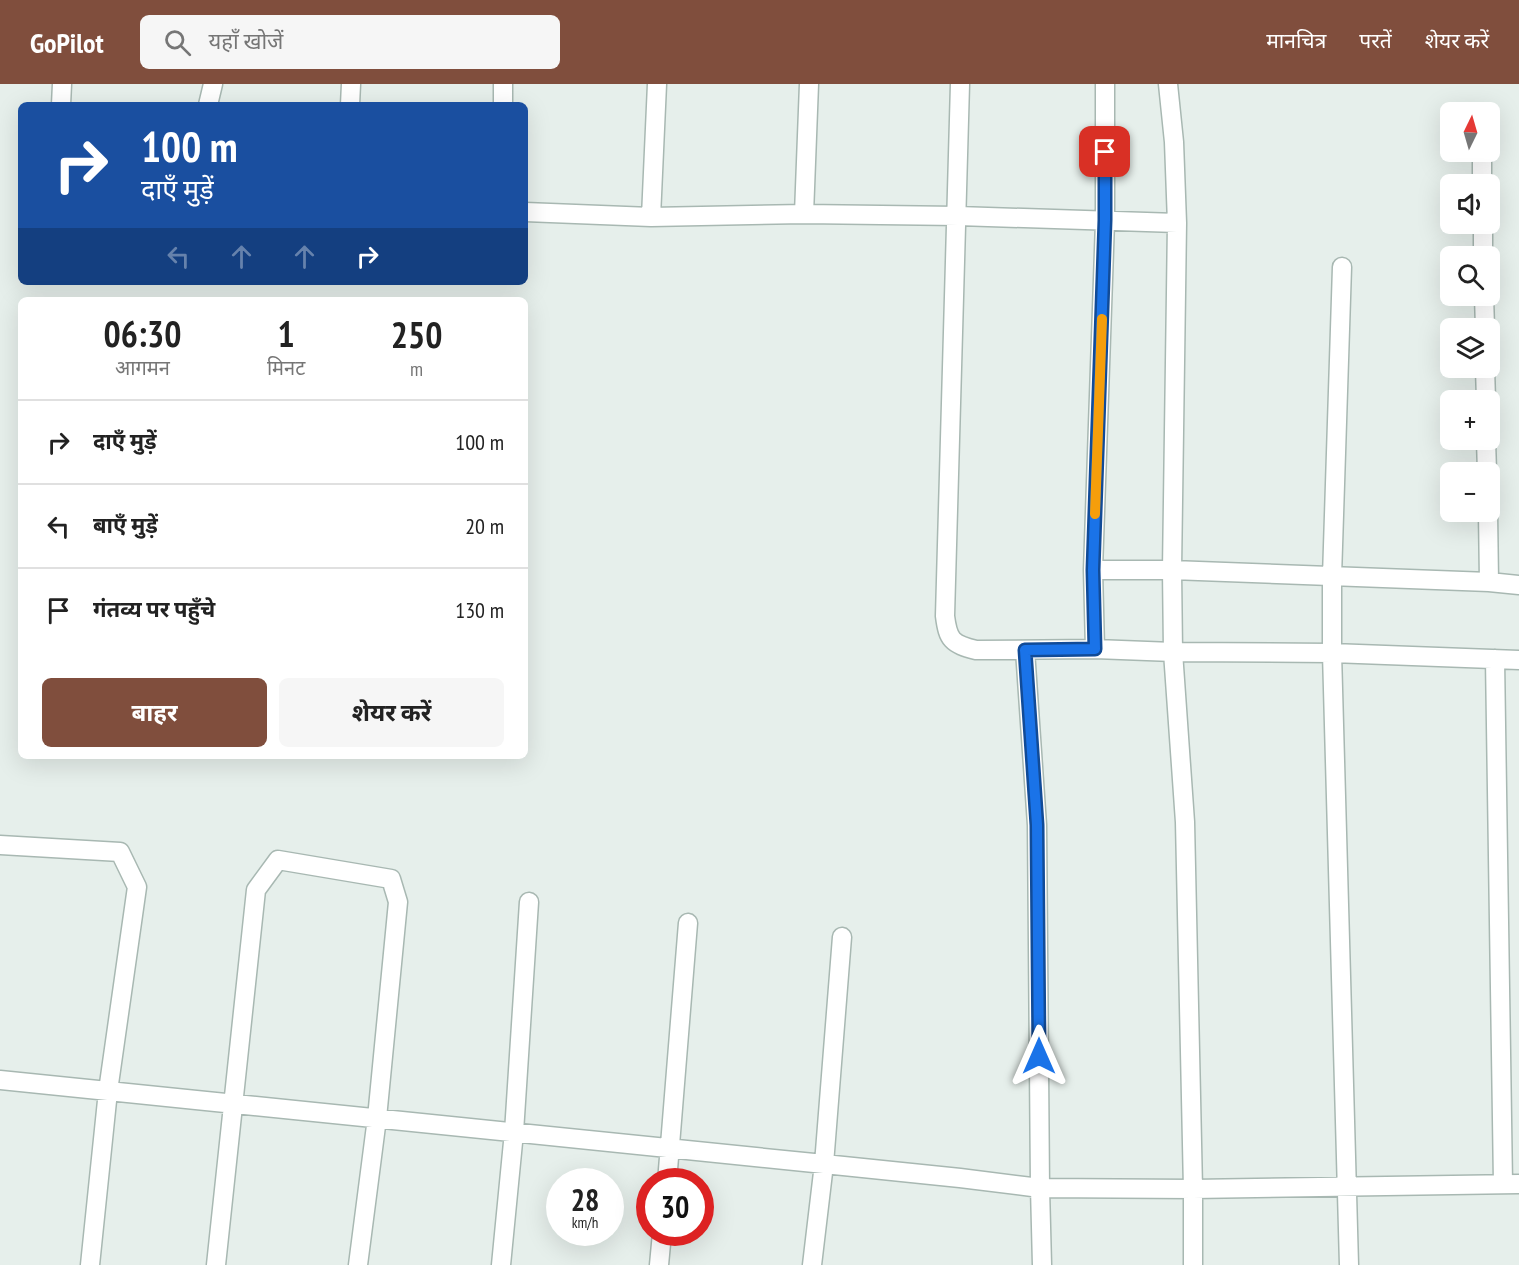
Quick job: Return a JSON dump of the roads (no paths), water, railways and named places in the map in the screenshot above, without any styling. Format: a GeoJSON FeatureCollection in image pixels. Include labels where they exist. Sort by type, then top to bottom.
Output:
{"type":"FeatureCollection","features":[{"type":"Feature","properties":{"kind":"street"},"geometry":{"type":"LineString","coordinates":[[62,84],[62,102]]}},
{"type":"Feature","properties":{"kind":"street"},"geometry":{"type":"LineString","coordinates":[[209,102],[213,84]]}},
{"type":"Feature","properties":{"kind":"street"},"geometry":{"type":"LineString","coordinates":[[350,102],[351,84]]}},
{"type":"Feature","properties":{"kind":"street"},"geometry":{"type":"LineString","coordinates":[[503,84],[503,102]]}},
{"type":"Feature","properties":{"kind":"street"},"geometry":{"type":"LineString","coordinates":[[651,217],[657,84]]}},
{"type":"Feature","properties":{"kind":"street"},"geometry":{"type":"LineString","coordinates":[[804,214],[809,84]]}},
{"type":"Feature","properties":{"kind":"street"},"geometry":{"type":"LineString","coordinates":[[960,84],[945,616],[947,634],[959,646],[975,650],[1095,649],[1332,653],[1519,660]]}},
{"type":"Feature","properties":{"kind":"street"},"geometry":{"type":"LineString","coordinates":[[1095,649],[1093,570],[1105,220],[1105,84]]}},
{"type":"Feature","properties":{"kind":"street"},"geometry":{"type":"LineString","coordinates":[[1168,84],[1174,142],[1177,223],[1173,652],[1185,822],[1193,1265]]}},
{"type":"Feature","properties":{"kind":"street"},"geometry":{"type":"LineString","coordinates":[[528,212],[651,217],[804,214],[958,216],[1177,223]]}},
{"type":"Feature","properties":{"kind":"street"},"geometry":{"type":"LineString","coordinates":[[1342,267],[1332,577],[1332,653],[1349,1265]]}},
{"type":"Feature","properties":{"kind":"street"},"geometry":{"type":"LineString","coordinates":[[1488,522],[1489,582]]}},
{"type":"Feature","properties":{"kind":"street"},"geometry":{"type":"LineString","coordinates":[[1093,570],[1172,570],[1519,585]]}},
{"type":"Feature","properties":{"kind":"street"},"geometry":{"type":"LineString","coordinates":[[1025,650],[1037,825],[1042,1265]]}},
{"type":"Feature","properties":{"kind":"street"},"geometry":{"type":"LineString","coordinates":[[0,1080],[1040,1188],[1193,1189],[1511,1184],[1495,659]]}},
{"type":"Feature","properties":{"kind":"street"},"geometry":{"type":"LineString","coordinates":[[0,845],[120,852],[137,887],[108,1091],[90,1265]]}},
{"type":"Feature","properties":{"kind":"street"},"geometry":{"type":"LineString","coordinates":[[216,1265],[256,890],[278,860],[392,879],[398,902],[377,1118],[358,1265]]}},
{"type":"Feature","properties":{"kind":"street"},"geometry":{"type":"LineString","coordinates":[[501,1265],[514,1132],[529,902]]}},
{"type":"Feature","properties":{"kind":"street"},"geometry":{"type":"LineString","coordinates":[[668,1168],[688,924]]}},
{"type":"Feature","properties":{"kind":"street"},"geometry":{"type":"LineString","coordinates":[[812,1265],[824,1164],[842,937]]}},
{"type":"Feature","properties":{"kind":"street"},"geometry":{"type":"LineString","coordinates":[[659,1265],[661,1246]]}}]}
